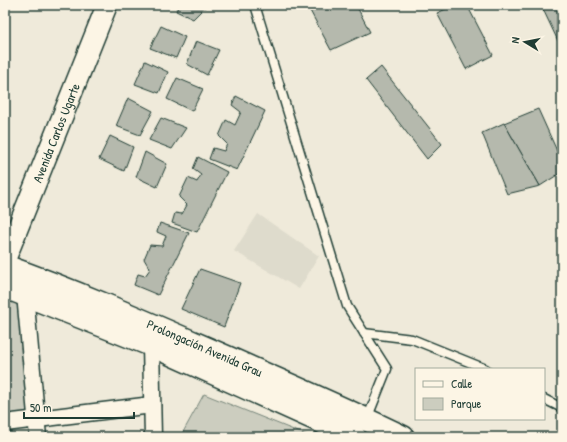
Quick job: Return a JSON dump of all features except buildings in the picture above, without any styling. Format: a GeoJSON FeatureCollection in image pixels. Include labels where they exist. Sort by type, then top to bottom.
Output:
{"type":"FeatureCollection","features":[{"type":"Feature","properties":{"kind":"highway","name":"Prolongación Avenida Grau"},"geometry":{"type":"LineString","coordinates":[[5,266],[20,285],[154,336],[361,430],[403,437]]}},
{"type":"Feature","properties":{"kind":"street","name":"Avenida Carlos Ugarte"},"geometry":{"type":"LineString","coordinates":[[5,260],[107,5]]}},
{"type":"Feature","properties":{"kind":"street"},"geometry":{"type":"LineString","coordinates":[[20,285],[38,437]]}},
{"type":"Feature","properties":{"kind":"street"},"geometry":{"type":"LineString","coordinates":[[153,437],[152,405],[154,336]]}},
{"type":"Feature","properties":{"kind":"street"},"geometry":{"type":"LineString","coordinates":[[5,423],[152,405]]}},
{"type":"Feature","properties":{"kind":"lane"},"geometry":{"type":"LineString","coordinates":[[255,5],[346,306],[387,368],[361,430]]}},
{"type":"Feature","properties":{"kind":"lane"},"geometry":{"type":"LineString","coordinates":[[364,333],[412,339],[484,368]]}},
{"type":"Feature","properties":{"kind":"lane"},"geometry":{"type":"LineString","coordinates":[[545,400],[562,408]]}},
{"type":"Feature","properties":{"kind":"shaded area"},"geometry":{"type":"Polygon","coordinates":[[[258,214],[319,256],[299,289],[234,251],[258,214]]]}},
{"type":"Feature","properties":{"kind":"green space"},"geometry":{"type":"Polygon","coordinates":[[[5,291],[22,295],[36,419],[5,422],[5,291]]]}},
{"type":"Feature","properties":{"kind":"green space"},"geometry":{"type":"Polygon","coordinates":[[[204,394],[311,437],[183,437],[182,434],[204,394]]]}}]}
